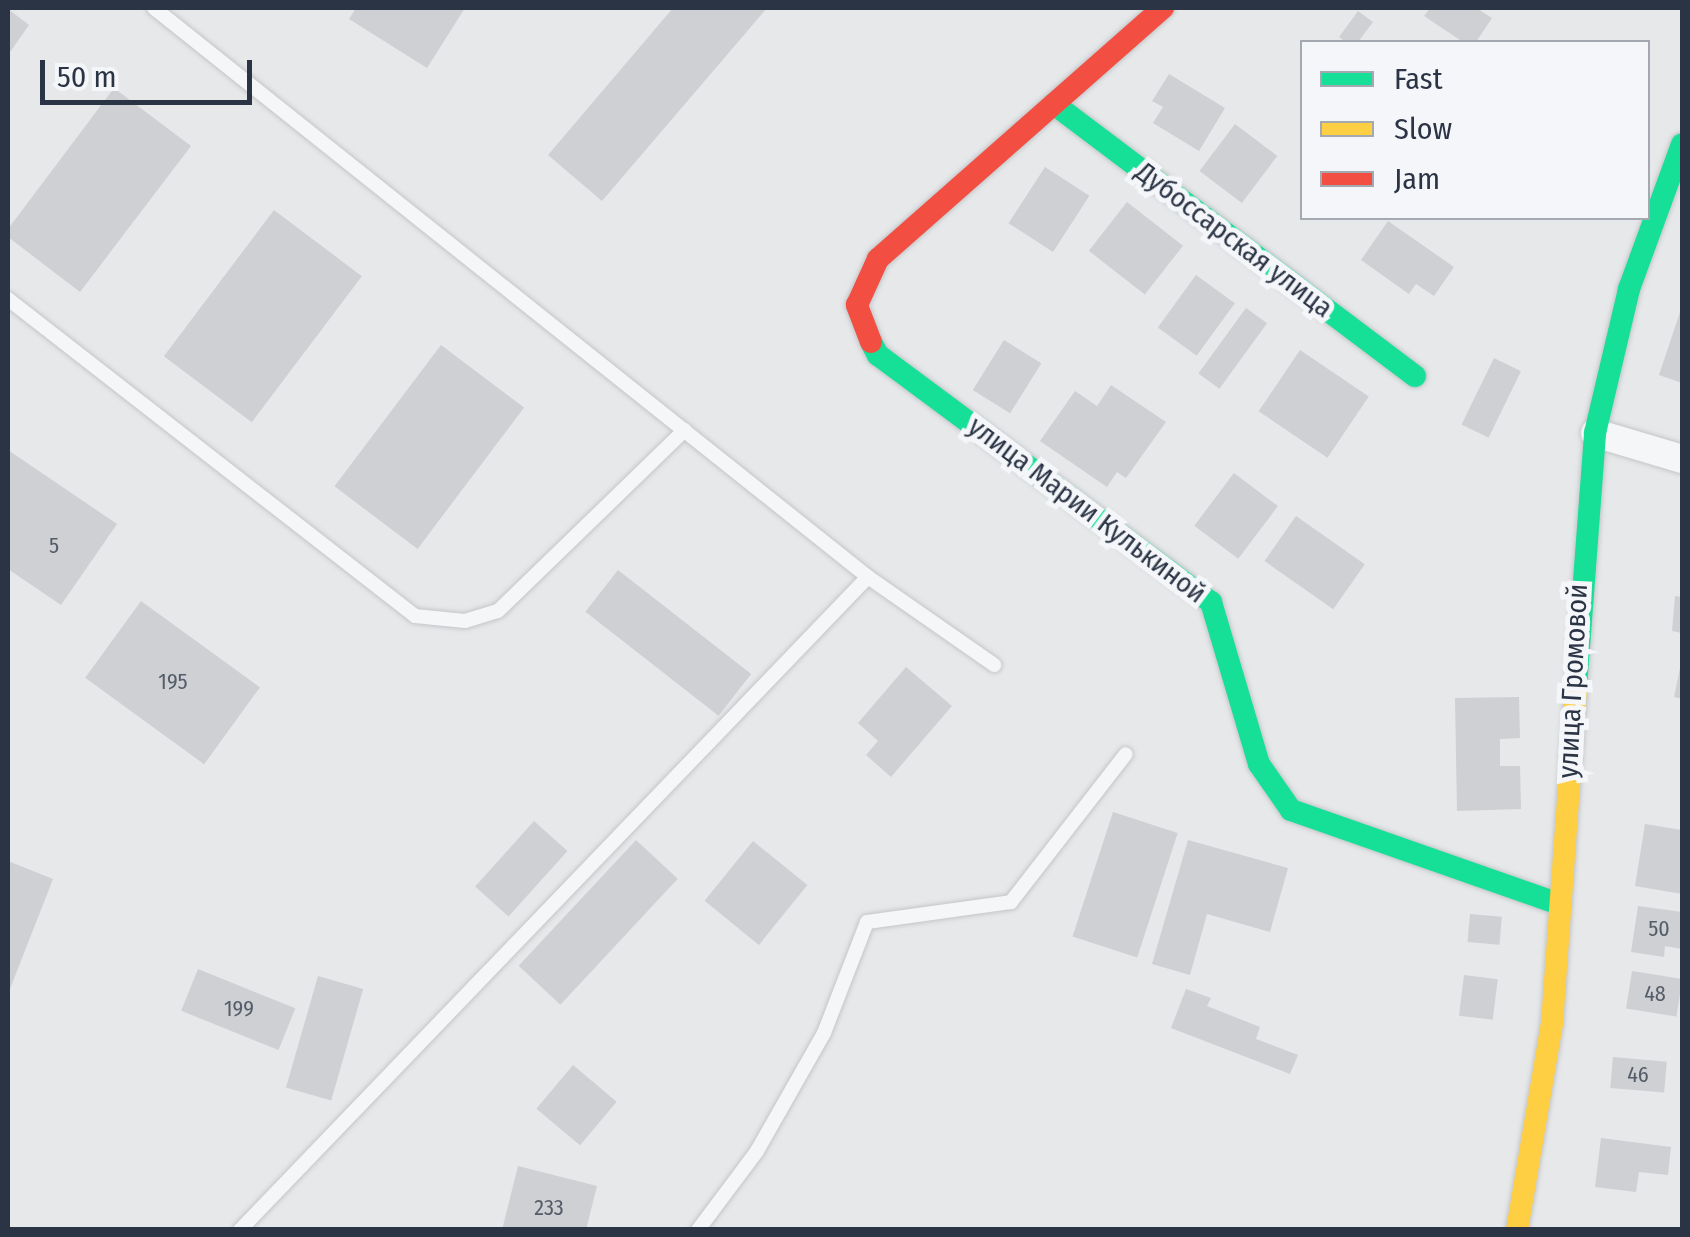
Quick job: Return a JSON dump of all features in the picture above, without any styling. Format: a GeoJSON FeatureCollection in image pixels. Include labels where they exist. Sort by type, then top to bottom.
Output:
{"type":"FeatureCollection","features":[{"type":"Feature","properties":{"kind":"street"},"geometry":{"type":"LineString","coordinates":[[1054,104],[1163,8]]}},
{"type":"Feature","properties":{"kind":"street","name":"улица Марии Кулькиной"},"geometry":{"type":"LineString","coordinates":[[1054,104],[878,259],[857,306],[878,355],[1211,602],[1259,764],[1291,810],[1560,904]]}},
{"type":"Feature","properties":{"kind":"street","name":"Дубоссарская улица"},"geometry":{"type":"LineString","coordinates":[[1054,104],[1415,376]]}},
{"type":"Feature","properties":{"kind":"street","name":"улица Громовой"},"geometry":{"type":"LineString","coordinates":[[1517,1230],[1548,1055],[1594,433],[1630,289],[1682,144]]}},
{"type":"Feature","properties":{"kind":"street"},"geometry":{"type":"LineString","coordinates":[[1594,433],[1682,459]]}},
{"type":"Feature","properties":{"kind":"lane"},"geometry":{"type":"LineString","coordinates":[[154,8],[868,577],[994,665]]}},
{"type":"Feature","properties":{"kind":"lane"},"geometry":{"type":"LineString","coordinates":[[8,299],[414,616],[465,621],[498,610],[685,430]]}},
{"type":"Feature","properties":{"kind":"lane"},"geometry":{"type":"LineString","coordinates":[[240,1230],[868,577]]}},
{"type":"Feature","properties":{"kind":"lane"},"geometry":{"type":"LineString","coordinates":[[698,1230],[757,1151],[824,1033],[867,922],[1011,902],[1126,754]]}},
{"type":"Feature","properties":{"kind":"building"},"geometry":{"type":"Polygon","coordinates":[[[356,8],[465,8],[427,68],[349,19],[356,8]]]}},
{"type":"Feature","properties":{"kind":"building"},"geometry":{"type":"Polygon","coordinates":[[[673,8],[767,8],[602,201],[548,155],[673,8]]]}},
{"type":"Feature","properties":{"kind":"building"},"geometry":{"type":"Polygon","coordinates":[[[1430,8],[1476,8],[1492,18],[1477,40],[1460,40],[1424,16],[1430,8]]]}},
{"type":"Feature","properties":{"kind":"building"},"geometry":{"type":"Polygon","coordinates":[[[8,9],[29,25],[8,55],[8,9]]]}},
{"type":"Feature","properties":{"kind":"building"},"geometry":{"type":"Polygon","coordinates":[[[1358,11],[1373,22],[1360,40],[1339,37],[1358,11]]]}},
{"type":"Feature","properties":{"kind":"building"},"geometry":{"type":"Polygon","coordinates":[[[1169,74],[1225,108],[1199,151],[1153,123],[1163,107],[1152,101],[1169,74]]]}},
{"type":"Feature","properties":{"kind":"building"},"geometry":{"type":"Polygon","coordinates":[[[114,88],[191,146],[80,292],[8,237],[8,229],[114,88]]]}},
{"type":"Feature","properties":{"kind":"building"},"geometry":{"type":"Polygon","coordinates":[[[1235,124],[1277,156],[1242,203],[1199,171],[1235,124]]]}},
{"type":"Feature","properties":{"kind":"building"},"geometry":{"type":"Polygon","coordinates":[[[1045,167],[1089,196],[1053,252],[1009,223],[1045,167]]]}},
{"type":"Feature","properties":{"kind":"building"},"geometry":{"type":"Polygon","coordinates":[[[1127,202],[1183,246],[1145,295],[1089,251],[1127,202]]]}},
{"type":"Feature","properties":{"kind":"building"},"geometry":{"type":"Polygon","coordinates":[[[274,210],[362,276],[252,422],[164,356],[274,210]]]}},
{"type":"Feature","properties":{"kind":"building"},"geometry":{"type":"Polygon","coordinates":[[[1388,221],[1454,267],[1434,296],[1416,284],[1409,294],[1361,260],[1388,221]]]}},
{"type":"Feature","properties":{"kind":"building"},"geometry":{"type":"Polygon","coordinates":[[[1196,275],[1235,303],[1197,356],[1158,328],[1196,275]]]}},
{"type":"Feature","properties":{"kind":"building"},"geometry":{"type":"Polygon","coordinates":[[[1682,306],[1682,383],[1659,375],[1682,306]]]}},
{"type":"Feature","properties":{"kind":"building"},"geometry":{"type":"Polygon","coordinates":[[[1246,308],[1267,323],[1219,389],[1198,374],[1246,308]]]}},
{"type":"Feature","properties":{"kind":"building"},"geometry":{"type":"Polygon","coordinates":[[[1004,340],[1041,363],[1010,413],[973,390],[1004,340]]]}},
{"type":"Feature","properties":{"kind":"building"},"geometry":{"type":"Polygon","coordinates":[[[441,345],[524,408],[418,549],[334,486],[441,345]]]}},
{"type":"Feature","properties":{"kind":"building"},"geometry":{"type":"Polygon","coordinates":[[[1300,350],[1369,396],[1327,458],[1259,411],[1300,350]]]}},
{"type":"Feature","properties":{"kind":"building"},"geometry":{"type":"Polygon","coordinates":[[[1494,358],[1521,371],[1489,438],[1462,425],[1494,358]]]}},
{"type":"Feature","properties":{"kind":"building"},"geometry":{"type":"Polygon","coordinates":[[[1111,385],[1166,422],[1126,478],[1117,472],[1107,487],[1040,441],[1075,391],[1097,406],[1111,385]]]}},
{"type":"Feature","properties":{"kind":"building"},"geometry":{"type":"Polygon","coordinates":[[[8,450],[117,524],[61,605],[8,569],[8,450]]]}},
{"type":"Feature","properties":{"kind":"building"},"geometry":{"type":"Polygon","coordinates":[[[1234,473],[1278,506],[1238,559],[1194,526],[1234,473]]]}},
{"type":"Feature","properties":{"kind":"building"},"geometry":{"type":"Polygon","coordinates":[[[1296,516],[1365,564],[1333,609],[1264,561],[1296,516]]]}},
{"type":"Feature","properties":{"kind":"building"},"geometry":{"type":"Polygon","coordinates":[[[618,570],[751,674],[719,716],[585,612],[618,570]]]}},
{"type":"Feature","properties":{"kind":"building"},"geometry":{"type":"Polygon","coordinates":[[[1675,596],[1682,597],[1682,633],[1672,631],[1675,596]]]}},
{"type":"Feature","properties":{"kind":"building"},"geometry":{"type":"Polygon","coordinates":[[[141,601],[260,687],[204,764],[85,678],[141,601]]]}},
{"type":"Feature","properties":{"kind":"building"},"geometry":{"type":"Polygon","coordinates":[[[1682,664],[1682,699],[1674,697],[1682,664]]]}},
{"type":"Feature","properties":{"kind":"building"},"geometry":{"type":"Polygon","coordinates":[[[906,667],[952,706],[891,777],[866,755],[878,741],[858,723],[906,667]]]}},
{"type":"Feature","properties":{"kind":"building"},"geometry":{"type":"Polygon","coordinates":[[[1519,697],[1520,738],[1500,739],[1500,766],[1520,766],[1521,809],[1457,811],[1455,698],[1519,697]]]}},
{"type":"Feature","properties":{"kind":"building"},"geometry":{"type":"Polygon","coordinates":[[[1113,812],[1178,833],[1137,958],[1073,937],[1113,812]]]}},
{"type":"Feature","properties":{"kind":"building"},"geometry":{"type":"Polygon","coordinates":[[[534,821],[567,851],[509,917],[475,886],[534,821]]]}},
{"type":"Feature","properties":{"kind":"building"},"geometry":{"type":"Polygon","coordinates":[[[1645,824],[1682,830],[1682,894],[1635,886],[1645,824]]]}},
{"type":"Feature","properties":{"kind":"building"},"geometry":{"type":"Polygon","coordinates":[[[636,840],[678,879],[560,1005],[519,966],[636,840]]]}},
{"type":"Feature","properties":{"kind":"building"},"geometry":{"type":"Polygon","coordinates":[[[1188,840],[1288,868],[1270,932],[1207,914],[1190,975],[1152,964],[1188,840]]]}},
{"type":"Feature","properties":{"kind":"building"},"geometry":{"type":"Polygon","coordinates":[[[753,841],[807,885],[759,945],[705,901],[753,841]]]}},
{"type":"Feature","properties":{"kind":"building"},"geometry":{"type":"Polygon","coordinates":[[[8,861],[53,879],[8,994],[8,861]]]}},
{"type":"Feature","properties":{"kind":"building"},"geometry":{"type":"Polygon","coordinates":[[[1638,906],[1682,912],[1682,949],[1665,946],[1664,957],[1631,952],[1638,906]]]}},
{"type":"Feature","properties":{"kind":"building"},"geometry":{"type":"Polygon","coordinates":[[[1470,914],[1502,917],[1499,945],[1468,942],[1470,914]]]}},
{"type":"Feature","properties":{"kind":"building"},"geometry":{"type":"Polygon","coordinates":[[[198,969],[295,1008],[278,1050],[181,1011],[198,969]]]}},
{"type":"Feature","properties":{"kind":"building"},"geometry":{"type":"Polygon","coordinates":[[[1632,971],[1682,979],[1676,1017],[1626,1009],[1632,971]]]}},
{"type":"Feature","properties":{"kind":"building"},"geometry":{"type":"Polygon","coordinates":[[[1464,975],[1498,979],[1493,1020],[1459,1016],[1464,975]]]}},
{"type":"Feature","properties":{"kind":"building"},"geometry":{"type":"Polygon","coordinates":[[[318,976],[363,989],[331,1100],[286,1088],[318,976]]]}},
{"type":"Feature","properties":{"kind":"building"},"geometry":{"type":"Polygon","coordinates":[[[1186,989],[1211,998],[1207,1006],[1260,1027],[1256,1039],[1298,1055],[1290,1074],[1171,1028],[1186,989]]]}},
{"type":"Feature","properties":{"kind":"building"},"geometry":{"type":"Polygon","coordinates":[[[1613,1057],[1667,1062],[1664,1093],[1610,1088],[1613,1057]]]}},
{"type":"Feature","properties":{"kind":"building"},"geometry":{"type":"Polygon","coordinates":[[[573,1065],[617,1102],[580,1145],[536,1109],[573,1065]]]}},
{"type":"Feature","properties":{"kind":"building"},"geometry":{"type":"Polygon","coordinates":[[[1601,1138],[1671,1147],[1668,1175],[1639,1172],[1636,1192],[1595,1187],[1601,1138]]]}},
{"type":"Feature","properties":{"kind":"building"},"geometry":{"type":"Polygon","coordinates":[[[518,1166],[597,1186],[586,1230],[502,1230],[518,1166]]]}},
{"type":"Feature","properties":{"kind":"traffic: fast"},"geometry":{"type":"LineString","coordinates":[[1054,104],[1415,376]]}},
{"type":"Feature","properties":{"kind":"traffic: fast"},"geometry":{"type":"LineString","coordinates":[[1576,687],[1595,433],[1629,289],[1682,144]]}},
{"type":"Feature","properties":{"kind":"traffic: fast"},"geometry":{"type":"LineString","coordinates":[[871,342],[878,355],[1211,602],[1259,764],[1291,810],[1560,904]]}},
{"type":"Feature","properties":{"kind":"traffic: slow"},"geometry":{"type":"LineString","coordinates":[[1517,1230],[1552,1023],[1576,687]]}},
{"type":"Feature","properties":{"kind":"traffic: jam"},"geometry":{"type":"LineString","coordinates":[[871,342],[857,305],[878,259],[1163,8]]}}]}
